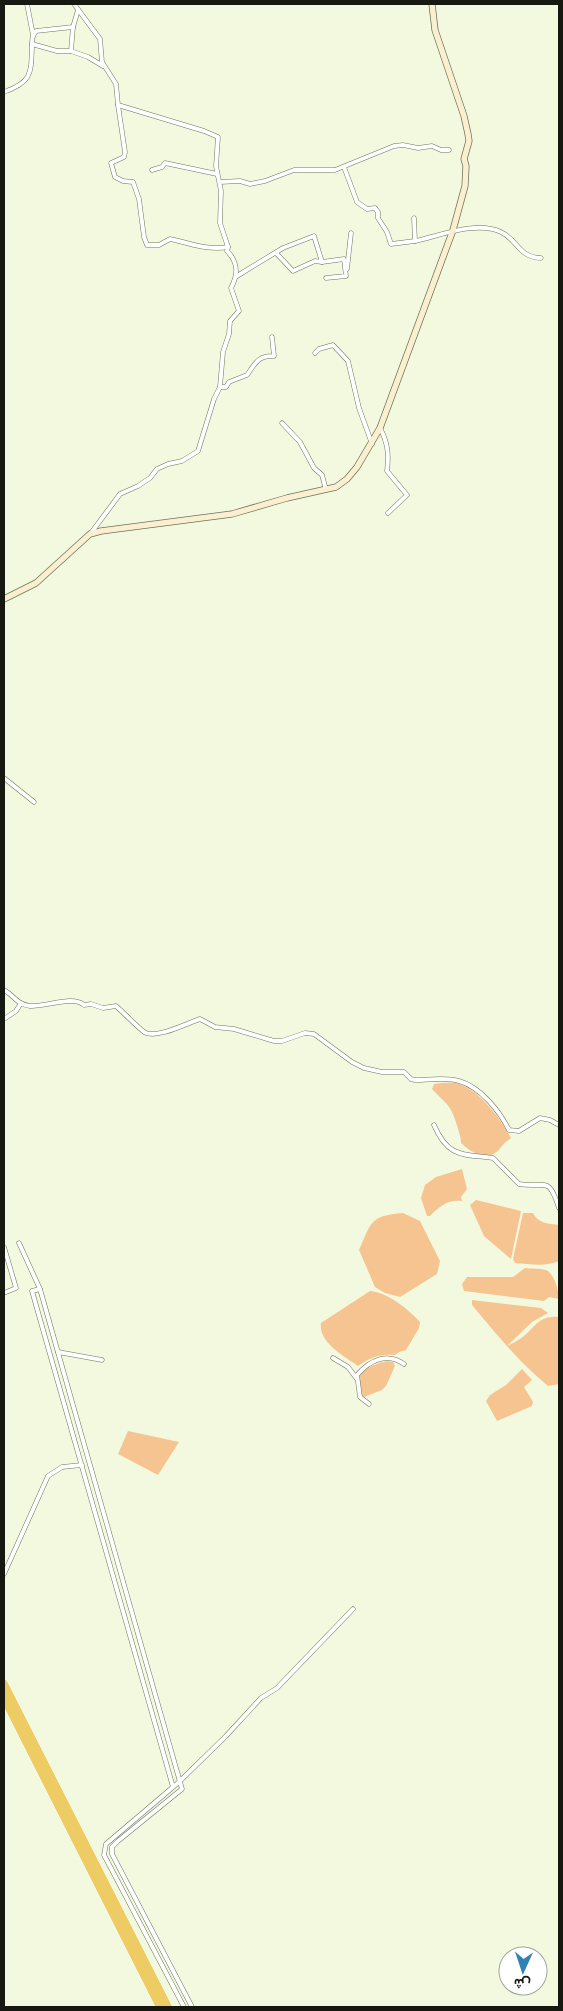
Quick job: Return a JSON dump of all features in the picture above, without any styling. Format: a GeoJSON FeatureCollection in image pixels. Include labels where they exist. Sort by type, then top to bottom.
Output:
{"type":"FeatureCollection","features":[{"type":"Feature","properties":{"kind":"highway"},"geometry":{"type":"LineString","coordinates":[[4,1684],[168,2007]]}},
{"type":"Feature","properties":{"kind":"highway"},"geometry":{"type":"LineString","coordinates":[[4,1698],[160,2007]]}},
{"type":"Feature","properties":{"kind":"street"},"geometry":{"type":"LineString","coordinates":[[4,92],[20,85],[27,80],[30,74],[33,35],[27,4]]}},
{"type":"Feature","properties":{"kind":"street"},"geometry":{"type":"LineString","coordinates":[[74,4],[100,39],[102,62],[116,84],[125,152],[124,157],[111,163],[111,168],[115,178],[133,182]]}},
{"type":"Feature","properties":{"kind":"street"},"geometry":{"type":"LineString","coordinates":[[90,534],[232,514],[287,498],[336,487],[347,479],[372,444],[380,428],[453,230],[465,186],[466,166],[464,159],[468,141],[464,116],[435,30],[432,4]]}},
{"type":"Feature","properties":{"kind":"street"},"geometry":{"type":"LineString","coordinates":[[71,51],[73,27],[78,10]]}},
{"type":"Feature","properties":{"kind":"street"},"geometry":{"type":"LineString","coordinates":[[33,35],[36,31],[42,29],[73,27]]}},
{"type":"Feature","properties":{"kind":"street"},"geometry":{"type":"LineString","coordinates":[[32,44],[57,51],[71,51],[88,57],[105,68]]}},
{"type":"Feature","properties":{"kind":"street"},"geometry":{"type":"LineString","coordinates":[[118,105],[218,137],[216,174],[220,182],[220,223],[228,247],[227,251],[235,261],[237,276]]}},
{"type":"Feature","properties":{"kind":"street"},"geometry":{"type":"LineString","coordinates":[[220,182],[240,181],[250,184],[265,181],[294,170],[335,170],[394,146],[403,145],[418,148],[432,146],[441,150],[449,150]]}},
{"type":"Feature","properties":{"kind":"street"},"geometry":{"type":"LineString","coordinates":[[152,170],[162,167],[166,163],[216,174]]}},
{"type":"Feature","properties":{"kind":"street"},"geometry":{"type":"LineString","coordinates":[[344,167],[357,202],[367,209],[375,208],[391,244],[415,241],[453,230],[461,231],[468,228],[499,231],[530,257],[541,258]]}},
{"type":"Feature","properties":{"kind":"street"},"geometry":{"type":"LineString","coordinates":[[134,176],[133,182],[140,200],[146,244],[159,244],[170,239],[193,246],[228,247]]}},
{"type":"Feature","properties":{"kind":"street"},"geometry":{"type":"LineString","coordinates":[[414,218],[415,241]]}},
{"type":"Feature","properties":{"kind":"street"},"geometry":{"type":"LineString","coordinates":[[347,274],[351,233]]}},
{"type":"Feature","properties":{"kind":"street"},"geometry":{"type":"LineString","coordinates":[[4,599],[36,583],[90,534],[120,494],[150,478],[157,469],[182,461],[198,451],[214,399],[220,388],[222,352],[229,334],[230,320],[239,311],[231,288],[237,276],[291,244],[314,236],[322,262]]}},
{"type":"Feature","properties":{"kind":"street"},"geometry":{"type":"LineString","coordinates":[[276,253],[292,271],[315,261],[344,259],[347,274]]}},
{"type":"Feature","properties":{"kind":"street"},"geometry":{"type":"LineString","coordinates":[[326,278],[346,276],[347,274]]}},
{"type":"Feature","properties":{"kind":"street"},"geometry":{"type":"LineString","coordinates":[[220,388],[226,387],[229,382],[248,375],[254,363],[261,357],[274,356],[272,337]]}},
{"type":"Feature","properties":{"kind":"street"},"geometry":{"type":"LineString","coordinates":[[315,353],[333,345],[348,361],[359,408],[372,444]]}},
{"type":"Feature","properties":{"kind":"street"},"geometry":{"type":"LineString","coordinates":[[282,423],[300,442],[314,468],[322,475],[326,490]]}},
{"type":"Feature","properties":{"kind":"street"},"geometry":{"type":"LineString","coordinates":[[380,428],[386,439],[389,455],[387,471],[407,495],[406,499],[388,513]]}},
{"type":"Feature","properties":{"kind":"street"},"geometry":{"type":"LineString","coordinates":[[4,778],[34,802]]}},
{"type":"Feature","properties":{"kind":"street"},"geometry":{"type":"LineString","coordinates":[[4,990],[16,1002],[29,1006],[45,1006],[72,1000],[80,1001],[84,1005],[91,1004],[103,1008],[116,1006],[145,1033],[162,1032],[200,1019],[215,1027],[234,1029],[274,1041],[282,1041],[305,1033],[314,1034],[352,1062],[364,1068],[387,1073],[404,1072],[411,1079],[416,1080],[461,1081],[484,1098],[502,1116],[509,1130],[519,1131],[540,1118],[550,1120],[559,1125]]}},
{"type":"Feature","properties":{"kind":"street"},"geometry":{"type":"LineString","coordinates":[[4,1019],[16,1011],[21,1003]]}},
{"type":"Feature","properties":{"kind":"street"},"geometry":{"type":"LineString","coordinates":[[434,1125],[445,1145],[452,1151],[468,1156],[493,1158],[519,1184],[544,1184],[550,1186],[559,1208]]}},
{"type":"Feature","properties":{"kind":"street"},"geometry":{"type":"LineString","coordinates":[[19,1243],[40,1289],[182,1789],[177,1795],[118,1841],[112,1847],[112,1854],[192,2007]]}},
{"type":"Feature","properties":{"kind":"street"},"geometry":{"type":"LineString","coordinates":[[4,1247],[16,1288],[4,1293]]}},
{"type":"Feature","properties":{"kind":"street"},"geometry":{"type":"LineString","coordinates":[[40,1289],[32,1290],[173,1787]]}},
{"type":"Feature","properties":{"kind":"street"},"geometry":{"type":"LineString","coordinates":[[58,1352],[102,1360]]}},
{"type":"Feature","properties":{"kind":"street"},"geometry":{"type":"LineString","coordinates":[[357,1379],[361,1371],[378,1359],[387,1357],[396,1359],[404,1364]]}},
{"type":"Feature","properties":{"kind":"street"},"geometry":{"type":"LineString","coordinates":[[333,1358],[348,1367],[357,1379],[360,1396],[369,1404]]}},
{"type":"Feature","properties":{"kind":"street"},"geometry":{"type":"LineString","coordinates":[[4,1574],[48,1476],[62,1468],[82,1465]]}},
{"type":"Feature","properties":{"kind":"street"},"geometry":{"type":"LineString","coordinates":[[184,2007],[104,1855],[106,1844],[179,1782],[261,1698],[277,1688],[353,1609]]}},
{"type":"Feature","properties":{"kind":"shaded area"},"geometry":{"type":"Polygon","coordinates":[[[456,1083],[472,1091],[488,1105],[511,1138],[497,1151],[487,1156],[471,1151],[461,1143],[451,1109],[432,1089],[434,1084],[456,1083]]]}},
{"type":"Feature","properties":{"kind":"shaded area"},"geometry":{"type":"Polygon","coordinates":[[[462,1169],[467,1189],[461,1197],[462,1201],[448,1202],[430,1216],[427,1216],[421,1198],[425,1185],[436,1177],[462,1169]]]}},
{"type":"Feature","properties":{"kind":"shaded area"},"geometry":{"type":"Polygon","coordinates":[[[476,1200],[521,1211],[511,1259],[484,1236],[470,1205],[476,1200]]]}},
{"type":"Feature","properties":{"kind":"shaded area"},"geometry":{"type":"Polygon","coordinates":[[[403,1213],[420,1221],[440,1261],[437,1274],[400,1297],[385,1293],[375,1287],[359,1250],[373,1222],[384,1216],[403,1213]]]}},
{"type":"Feature","properties":{"kind":"shaded area"},"geometry":{"type":"Polygon","coordinates":[[[523,1213],[533,1213],[541,1221],[559,1225],[559,1261],[543,1265],[515,1263],[513,1259],[523,1213]]]}},
{"type":"Feature","properties":{"kind":"shaded area"},"geometry":{"type":"Polygon","coordinates":[[[525,1268],[544,1269],[549,1272],[556,1283],[559,1299],[549,1297],[544,1301],[464,1291],[462,1284],[467,1277],[513,1277],[525,1268]]]}},
{"type":"Feature","properties":{"kind":"shaded area"},"geometry":{"type":"Polygon","coordinates":[[[370,1291],[391,1298],[420,1322],[419,1328],[406,1350],[395,1355],[375,1357],[358,1366],[333,1348],[321,1330],[321,1323],[370,1291]]]}},
{"type":"Feature","properties":{"kind":"shaded area"},"geometry":{"type":"Polygon","coordinates":[[[472,1300],[541,1308],[548,1313],[532,1322],[507,1346],[472,1305],[472,1300]]]}},
{"type":"Feature","properties":{"kind":"shaded area"},"geometry":{"type":"Polygon","coordinates":[[[559,1317],[559,1384],[548,1386],[507,1346],[546,1318],[559,1317]]]}},
{"type":"Feature","properties":{"kind":"shaded area"},"geometry":{"type":"Polygon","coordinates":[[[393,1362],[395,1366],[386,1386],[382,1390],[364,1397],[362,1396],[359,1379],[363,1372],[379,1363],[393,1362]]]}},
{"type":"Feature","properties":{"kind":"shaded area"},"geometry":{"type":"Polygon","coordinates":[[[522,1369],[532,1380],[524,1387],[533,1402],[532,1406],[497,1421],[486,1401],[490,1395],[506,1385],[522,1369]]]}},
{"type":"Feature","properties":{"kind":"shaded area"},"geometry":{"type":"Polygon","coordinates":[[[128,1431],[179,1442],[158,1475],[118,1454],[128,1431]]]}}]}
